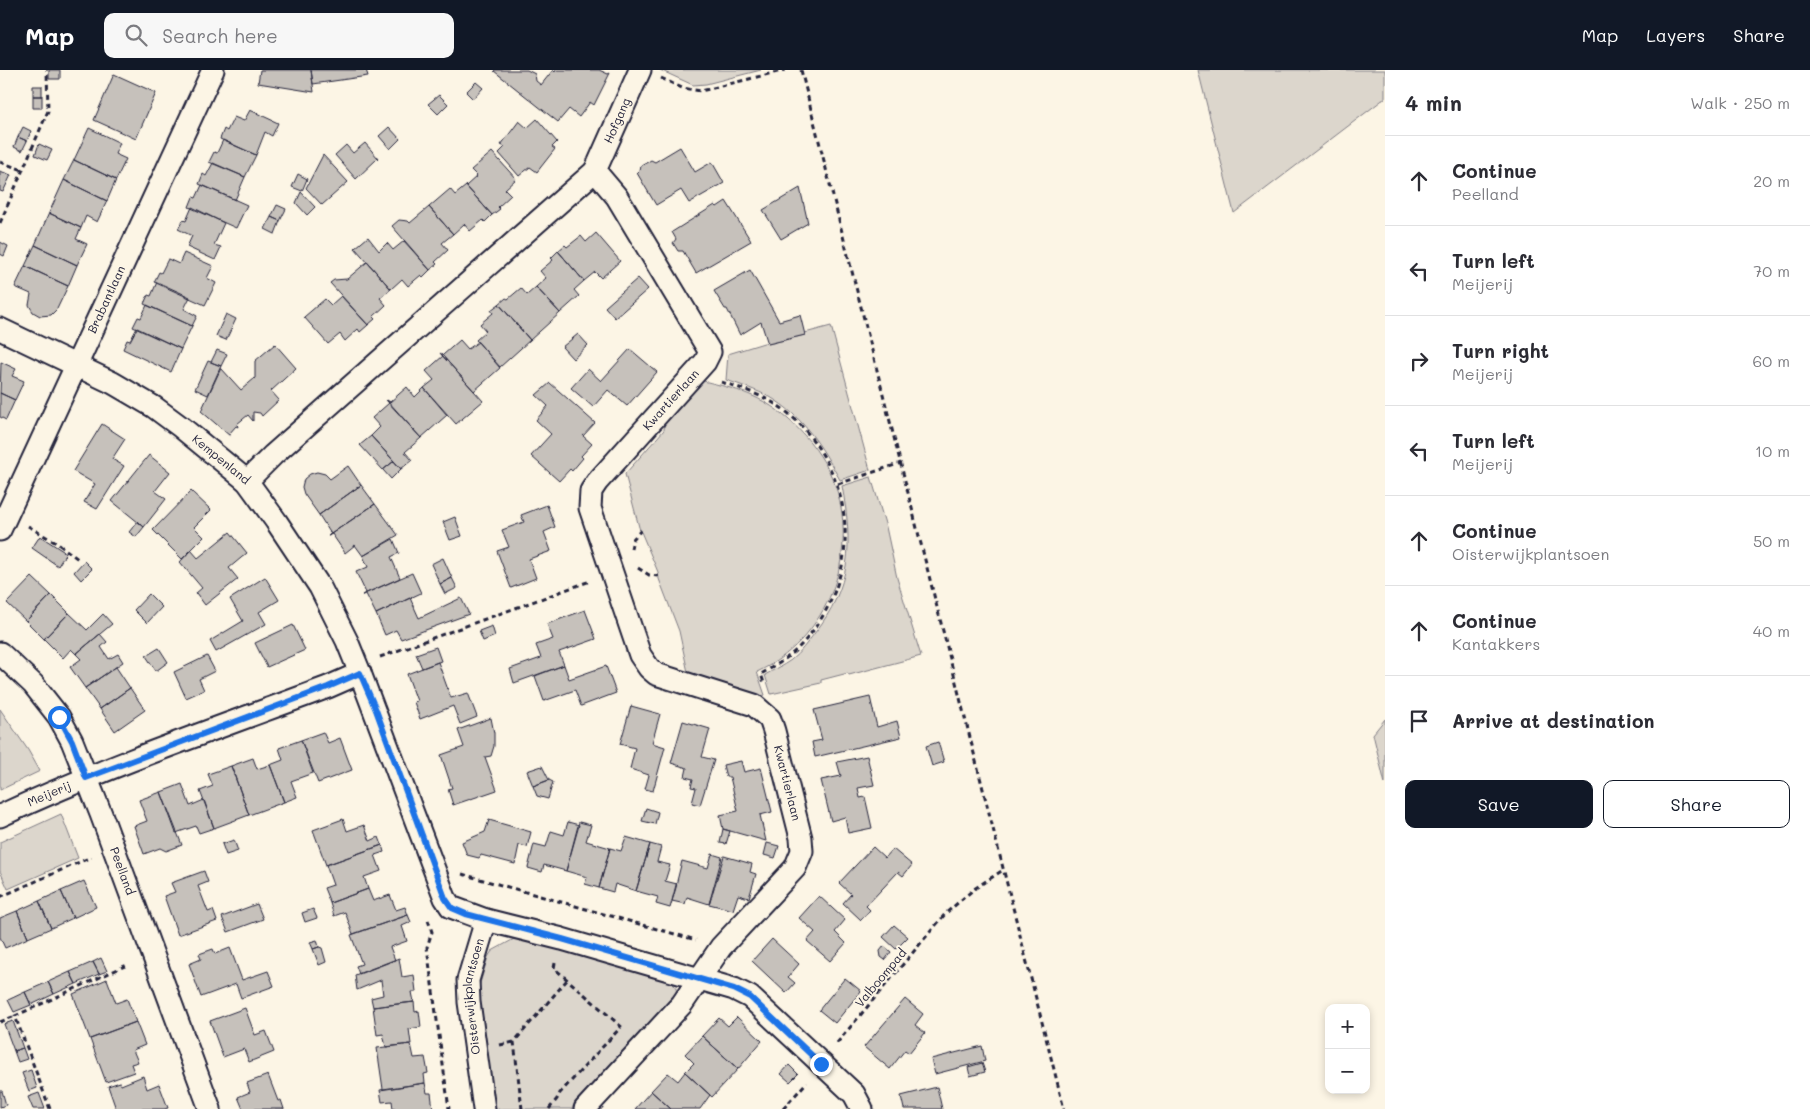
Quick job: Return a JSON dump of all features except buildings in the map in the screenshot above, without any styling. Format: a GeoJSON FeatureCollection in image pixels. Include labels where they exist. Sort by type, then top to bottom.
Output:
{"type":"FeatureCollection","features":[{"type":"Feature","properties":{"kind":"street","name":"Brabantlaan"},"geometry":{"type":"LineString","coordinates":[[3,524],[213,70]]}},
{"type":"Feature","properties":{"kind":"street","name":"Hofgang"},"geometry":{"type":"LineString","coordinates":[[595,170],[649,74]]}},
{"type":"Feature","properties":{"kind":"street","name":"Kwartierlaan"},"geometry":{"type":"LineString","coordinates":[[595,170],[618,198],[710,352],[705,362],[597,482],[591,492],[590,508],[640,655],[649,668],[656,674],[671,680],[754,705],[770,719],[801,838],[802,852],[794,868],[721,947],[700,978]]}},
{"type":"Feature","properties":{"kind":"street"},"geometry":{"type":"LineString","coordinates":[[247,481],[595,170]]}},
{"type":"Feature","properties":{"kind":"street","name":"Kempenland"},"geometry":{"type":"LineString","coordinates":[[0,328],[113,383],[154,407],[247,481],[320,587],[359,669]]}},
{"type":"Feature","properties":{"kind":"street","name":"Peelland"},"geometry":{"type":"LineString","coordinates":[[0,653],[33,684],[59,717],[72,741],[210,1109]]}},
{"type":"Feature","properties":{"kind":"street"},"geometry":{"type":"LineString","coordinates":[[359,669],[445,898],[452,908],[486,920]]}},
{"type":"Feature","properties":{"kind":"street","name":"Meijerij"},"geometry":{"type":"LineString","coordinates":[[0,816],[86,778],[328,687],[359,669]]}},
{"type":"Feature","properties":{"kind":"street","name":"Oisterwijkplantsoen"},"geometry":{"type":"LineString","coordinates":[[484,1109],[469,1002],[468,980],[486,920],[562,939],[700,978],[734,989],[750,997],[854,1094],[862,1109]]}},
{"type":"Feature","properties":{"kind":"street"},"geometry":{"type":"LineString","coordinates":[[585,1109],[682,1004],[700,978]]}},
{"type":"Feature","properties":{"kind":"path"},"geometry":{"type":"LineString","coordinates":[[0,223],[48,111],[47,70]]}},
{"type":"Feature","properties":{"kind":"path"},"geometry":{"type":"LineString","coordinates":[[649,74],[682,88],[701,91],[785,70]]}},
{"type":"Feature","properties":{"kind":"path"},"geometry":{"type":"LineString","coordinates":[[801,70],[1064,1109]]}},
{"type":"Feature","properties":{"kind":"path"},"geometry":{"type":"LineString","coordinates":[[0,162],[23,170]]}},
{"type":"Feature","properties":{"kind":"path"},"geometry":{"type":"LineString","coordinates":[[692,376],[750,390],[778,406],[809,434],[827,461],[838,484],[843,502],[845,525],[844,559],[841,575],[831,600],[815,627],[800,646],[776,666],[761,674],[768,694],[763,712]]}},
{"type":"Feature","properties":{"kind":"path"},"geometry":{"type":"LineString","coordinates":[[838,484],[901,463]]}},
{"type":"Feature","properties":{"kind":"path"},"geometry":{"type":"LineString","coordinates":[[3,524],[32,528],[78,559]]}},
{"type":"Feature","properties":{"kind":"path"},"geometry":{"type":"LineString","coordinates":[[631,553],[630,548],[633,539],[641,530]]}},
{"type":"Feature","properties":{"kind":"path"},"geometry":{"type":"LineString","coordinates":[[636,564],[639,570],[649,575],[658,576]]}},
{"type":"Feature","properties":{"kind":"path"},"geometry":{"type":"LineString","coordinates":[[359,669],[602,576],[610,570]]}},
{"type":"Feature","properties":{"kind":"path"},"geometry":{"type":"LineString","coordinates":[[0,897],[113,847]]}},
{"type":"Feature","properties":{"kind":"path"},"geometry":{"type":"LineString","coordinates":[[433,864],[721,947]]}},
{"type":"Feature","properties":{"kind":"path","name":"Valboompad"},"geometry":{"type":"LineString","coordinates":[[783,1109],[808,1082],[830,1052],[946,913],[974,889],[1004,870]]}},
{"type":"Feature","properties":{"kind":"path"},"geometry":{"type":"LineString","coordinates":[[426,915],[432,932],[427,947],[449,1109]]}},
{"type":"Feature","properties":{"kind":"path"},"geometry":{"type":"LineString","coordinates":[[562,939],[554,968],[644,1046]]}},
{"type":"Feature","properties":{"kind":"path"},"geometry":{"type":"LineString","coordinates":[[0,1022],[153,953]]}},
{"type":"Feature","properties":{"kind":"path"},"geometry":{"type":"LineString","coordinates":[[522,1109],[514,1042],[567,980]]}},
{"type":"Feature","properties":{"kind":"path"},"geometry":{"type":"LineString","coordinates":[[15,1016],[50,1109]]}},
{"type":"Feature","properties":{"kind":"path"},"geometry":{"type":"LineString","coordinates":[[548,1109],[557,1099],[560,1092],[621,1026]]}},
{"type":"Feature","properties":{"kind":"shaded area"},"geometry":{"type":"Polygon","coordinates":[[[660,70],[761,70],[706,84],[693,85],[660,70]]]}},
{"type":"Feature","properties":{"kind":"shaded area"},"geometry":{"type":"Polygon","coordinates":[[[1198,70],[1385,70],[1385,98],[1234,213],[1198,70]]]}},
{"type":"Feature","properties":{"kind":"shaded area"},"geometry":{"type":"Polygon","coordinates":[[[831,326],[870,470],[840,480],[819,444],[792,413],[770,397],[726,380],[728,354],[767,342],[768,344],[805,335],[805,333],[831,326]]]}},
{"type":"Feature","properties":{"kind":"shaded area"},"geometry":{"type":"Polygon","coordinates":[[[699,380],[753,396],[773,407],[791,422],[816,450],[829,471],[838,494],[843,520],[843,547],[838,573],[829,598],[817,621],[800,641],[780,658],[757,672],[765,695],[758,697],[689,677],[679,631],[658,572],[639,527],[625,474],[664,430],[665,417],[699,380]]]}},
{"type":"Feature","properties":{"kind":"shaded area"},"geometry":{"type":"Polygon","coordinates":[[[871,477],[886,527],[897,578],[921,656],[849,675],[848,673],[821,680],[821,683],[771,694],[765,675],[791,660],[803,648],[827,616],[836,599],[846,564],[848,546],[846,507],[842,486],[871,477]]]}},
{"type":"Feature","properties":{"kind":"shaded area"},"geometry":{"type":"Polygon","coordinates":[[[0,709],[40,771],[0,790],[0,709]]]}},
{"type":"Feature","properties":{"kind":"shaded area"},"geometry":{"type":"Polygon","coordinates":[[[1385,719],[1385,784],[1373,734],[1385,719]]]}},
{"type":"Feature","properties":{"kind":"shaded area"},"geometry":{"type":"Polygon","coordinates":[[[61,814],[78,858],[8,889],[0,871],[0,842],[61,814]]]}},
{"type":"Feature","properties":{"kind":"shaded area"},"geometry":{"type":"Polygon","coordinates":[[[514,939],[526,940],[667,980],[676,988],[675,997],[670,1004],[574,1109],[494,1109],[478,990],[488,957],[492,951],[514,939]]]}},
{"type":"Feature","properties":{"kind":"route"},"geometry":{"type":"LineString","coordinates":[[59,717],[72,741],[86,778],[328,687],[360,673],[376,710],[445,898],[452,908],[486,920],[562,939],[734,989],[750,997],[821,1064]]}}]}
